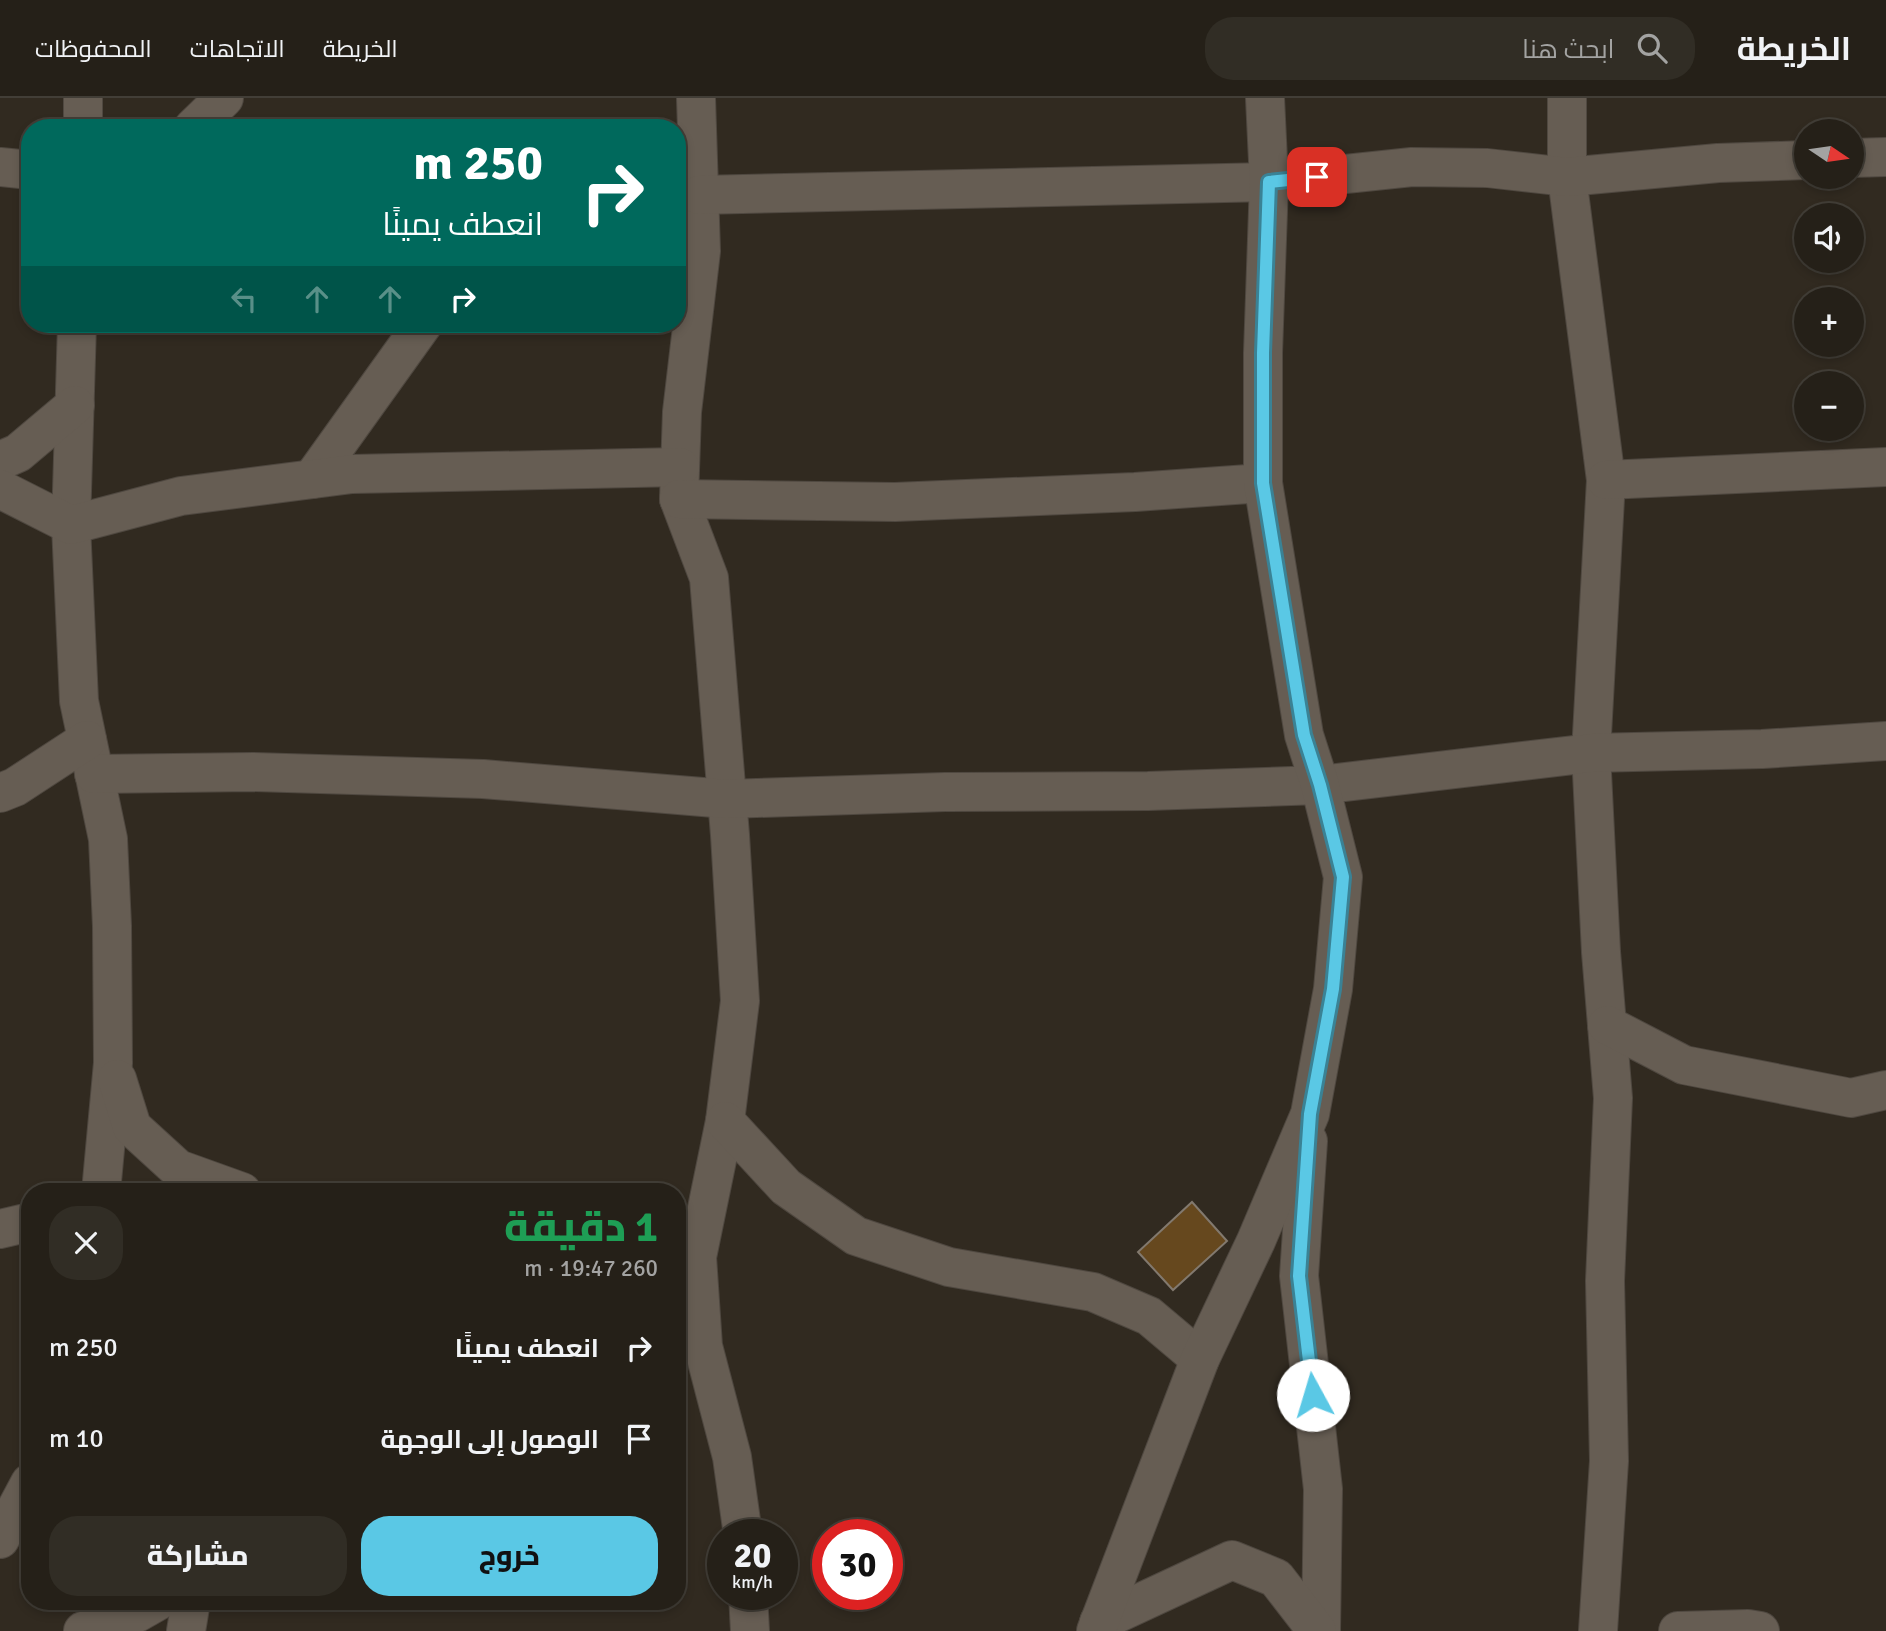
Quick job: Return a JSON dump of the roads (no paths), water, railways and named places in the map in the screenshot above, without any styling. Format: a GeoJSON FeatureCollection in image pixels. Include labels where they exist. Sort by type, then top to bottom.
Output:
{"type":"FeatureCollection","features":[{"type":"Feature","properties":{"kind":"street"},"geometry":{"type":"LineString","coordinates":[[83,98],[83,119]]}},
{"type":"Feature","properties":{"kind":"street"},"geometry":{"type":"LineString","coordinates":[[202,119],[224,98]]}},
{"type":"Feature","properties":{"kind":"street"},"geometry":{"type":"LineString","coordinates":[[696,98],[687,149],[699,195],[701,251],[682,412],[680,483],[709,578],[740,1001],[725,1121],[687,1261],[703,1346],[732,1457],[741,1519]]}},
{"type":"Feature","properties":{"kind":"street"},"geometry":{"type":"LineString","coordinates":[[1265,98],[1269,182],[1263,353],[1263,483],[1304,735],[1320,785],[1343,877],[1333,989],[1310,1114],[1299,1276],[1323,1489],[1319,1631]]}},
{"type":"Feature","properties":{"kind":"street"},"geometry":{"type":"LineString","coordinates":[[1567,98],[1567,177],[1606,480],[1591,753],[1601,952],[1613,1098],[1605,1281],[1609,1461],[1598,1631]]}},
{"type":"Feature","properties":{"kind":"street"},"geometry":{"type":"LineString","coordinates":[[1864,158],[1886,157]]}},
{"type":"Feature","properties":{"kind":"street"},"geometry":{"type":"LineString","coordinates":[[699,195],[1269,182],[1412,167],[1487,168],[1567,177],[1718,163],[1794,160]]}},
{"type":"Feature","properties":{"kind":"street"},"geometry":{"type":"LineString","coordinates":[[0,167],[21,169]]}},
{"type":"Feature","properties":{"kind":"street"},"geometry":{"type":"LineString","coordinates":[[77,333],[71,525],[79,701],[108,839],[112,926],[113,1063],[103,1183]]}},
{"type":"Feature","properties":{"kind":"street"},"geometry":{"type":"LineString","coordinates":[[312,479],[417,333]]}},
{"type":"Feature","properties":{"kind":"street"},"geometry":{"type":"LineString","coordinates":[[0,461],[18,453],[75,405]]}},
{"type":"Feature","properties":{"kind":"street"},"geometry":{"type":"LineString","coordinates":[[1606,480],[1886,467]]}},
{"type":"Feature","properties":{"kind":"street"},"geometry":{"type":"LineString","coordinates":[[0,489],[71,525],[181,496],[352,474],[680,483],[895,502],[1135,492],[1263,483]]}},
{"type":"Feature","properties":{"kind":"street"},"geometry":{"type":"LineString","coordinates":[[0,793],[91,757],[252,772],[483,779],[727,799],[1320,785],[1591,753],[1762,750],[1886,741]]}},
{"type":"Feature","properties":{"kind":"street"},"geometry":{"type":"LineString","coordinates":[[1607,1025],[1684,1066],[1851,1098],[1886,1090]]}},
{"type":"Feature","properties":{"kind":"street"},"geometry":{"type":"LineString","coordinates":[[113,1063],[132,1127],[178,1170],[213,1183]]}},
{"type":"Feature","properties":{"kind":"street"},"geometry":{"type":"LineString","coordinates":[[1097,1626],[1200,1359],[1256,1241],[1310,1114]]}},
{"type":"Feature","properties":{"kind":"street"},"geometry":{"type":"LineString","coordinates":[[725,1121],[786,1187],[856,1237],[949,1267],[1093,1292],[1149,1316],[1200,1359]]}},
{"type":"Feature","properties":{"kind":"street"},"geometry":{"type":"LineString","coordinates":[[0,1230],[21,1224]]}},
{"type":"Feature","properties":{"kind":"street"},"geometry":{"type":"LineString","coordinates":[[0,1539],[21,1500]]}},
{"type":"Feature","properties":{"kind":"street"},"geometry":{"type":"LineString","coordinates":[[1097,1626],[1232,1560],[1276,1578],[1319,1631]]}},
{"type":"Feature","properties":{"kind":"street"},"geometry":{"type":"LineString","coordinates":[[83,1631],[142,1610]]}},
{"type":"Feature","properties":{"kind":"street"},"geometry":{"type":"LineString","coordinates":[[186,1631],[190,1610]]}},
{"type":"Feature","properties":{"kind":"street"},"geometry":{"type":"LineString","coordinates":[[749,1610],[750,1631]]}},
{"type":"Feature","properties":{"kind":"street"},"geometry":{"type":"LineString","coordinates":[[1678,1631],[1760,1631]]}}]}
